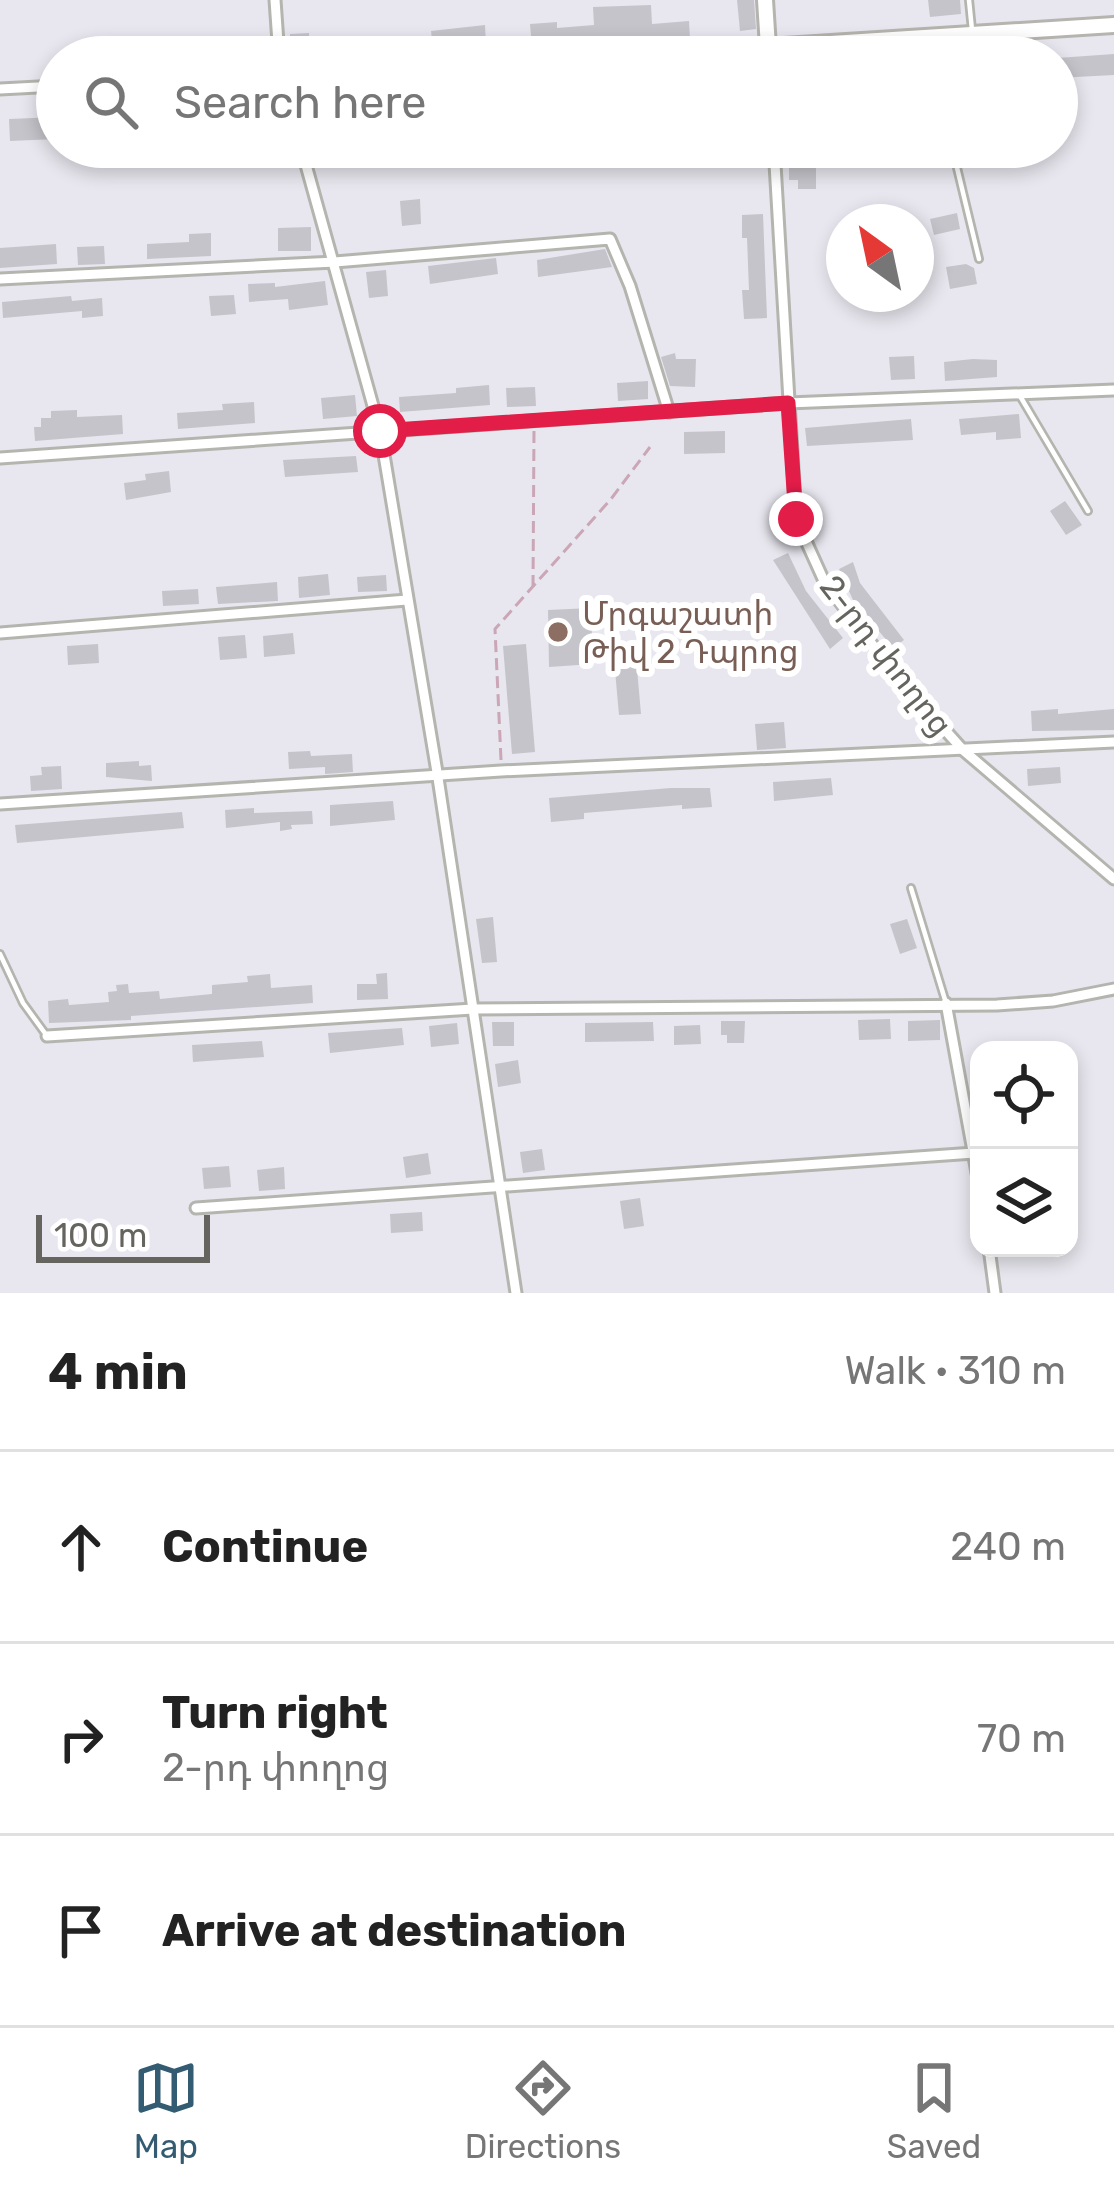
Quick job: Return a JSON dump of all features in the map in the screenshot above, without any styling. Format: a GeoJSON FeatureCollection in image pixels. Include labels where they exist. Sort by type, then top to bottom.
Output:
{"type":"FeatureCollection","features":[{"type":"Feature","properties":{"kind":"street"},"geometry":{"type":"LineString","coordinates":[[275,0],[278,36]]}},
{"type":"Feature","properties":{"kind":"street"},"geometry":{"type":"LineString","coordinates":[[765,0],[767,36]]}},
{"type":"Feature","properties":{"kind":"street"},"geometry":{"type":"LineString","coordinates":[[957,36],[1114,25]]}},
{"type":"Feature","properties":{"kind":"street"},"geometry":{"type":"LineString","coordinates":[[0,89],[36,87]]}},
{"type":"Feature","properties":{"kind":"street"},"geometry":{"type":"LineString","coordinates":[[307,168],[380,431],[516,1293]]}},
{"type":"Feature","properties":{"kind":"street","name":"2-րդ փողոց"},"geometry":{"type":"LineString","coordinates":[[775,168],[796,519],[824,581],[894,673],[963,750],[1114,879]]}},
{"type":"Feature","properties":{"kind":"street"},"geometry":{"type":"LineString","coordinates":[[0,279],[334,262],[610,239],[630,286],[669,412]]}},
{"type":"Feature","properties":{"kind":"street"},"geometry":{"type":"LineString","coordinates":[[0,458],[788,403],[1114,390]]}},
{"type":"Feature","properties":{"kind":"street"},"geometry":{"type":"LineString","coordinates":[[0,633],[407,600]]}},
{"type":"Feature","properties":{"kind":"street"},"geometry":{"type":"LineString","coordinates":[[0,804],[501,772],[1114,742]]}},
{"type":"Feature","properties":{"kind":"street"},"geometry":{"type":"LineString","coordinates":[[47,1036],[473,1009],[997,1006],[1114,988]]}},
{"type":"Feature","properties":{"kind":"street"},"geometry":{"type":"LineString","coordinates":[[946,1004],[973,1149]]}},
{"type":"Feature","properties":{"kind":"street"},"geometry":{"type":"LineString","coordinates":[[196,1208],[970,1153]]}},
{"type":"Feature","properties":{"kind":"street"},"geometry":{"type":"LineString","coordinates":[[989,1257],[995,1293]]}},
{"type":"Feature","properties":{"kind":"lane"},"geometry":{"type":"LineString","coordinates":[[969,0],[972,35]]}},
{"type":"Feature","properties":{"kind":"lane"},"geometry":{"type":"LineString","coordinates":[[957,168],[979,259]]}},
{"type":"Feature","properties":{"kind":"lane"},"geometry":{"type":"LineString","coordinates":[[1020,396],[1088,511]]}},
{"type":"Feature","properties":{"kind":"lane"},"geometry":{"type":"LineString","coordinates":[[910,888],[946,1004]]}},
{"type":"Feature","properties":{"kind":"lane"},"geometry":{"type":"LineString","coordinates":[[0,954],[23,1004],[47,1036]]}},
{"type":"Feature","properties":{"kind":"path"},"geometry":{"type":"LineString","coordinates":[[533,588],[534,421]]}},
{"type":"Feature","properties":{"kind":"path"},"geometry":{"type":"LineString","coordinates":[[501,772],[495,629],[650,447]]}},
{"type":"Feature","properties":{"kind":"building"},"geometry":{"type":"Polygon","coordinates":[[[737,0],[754,0],[756,29],[740,31],[737,0]]]}},
{"type":"Feature","properties":{"kind":"building"},"geometry":{"type":"Polygon","coordinates":[[[928,0],[960,0],[961,14],[930,17],[928,0]]]}},
{"type":"Feature","properties":{"kind":"building"},"geometry":{"type":"Polygon","coordinates":[[[651,5],[652,24],[689,21],[690,36],[531,36],[530,24],[594,25],[593,7],[651,5]]]}},
{"type":"Feature","properties":{"kind":"building"},"geometry":{"type":"Polygon","coordinates":[[[485,25],[486,36],[432,36],[431,31],[485,25]]]}},
{"type":"Feature","properties":{"kind":"building"},"geometry":{"type":"Polygon","coordinates":[[[1114,54],[1114,75],[1078,77],[1078,57],[1114,54]]]}},
{"type":"Feature","properties":{"kind":"building"},"geometry":{"type":"Polygon","coordinates":[[[36,118],[36,140],[10,141],[9,119],[36,118]]]}},
{"type":"Feature","properties":{"kind":"building"},"geometry":{"type":"Polygon","coordinates":[[[789,168],[816,168],[816,189],[798,189],[798,180],[789,180],[789,168]]]}},
{"type":"Feature","properties":{"kind":"building"},"geometry":{"type":"Polygon","coordinates":[[[420,199],[421,224],[402,226],[400,201],[420,199]]]}},
{"type":"Feature","properties":{"kind":"building"},"geometry":{"type":"Polygon","coordinates":[[[957,213],[960,229],[934,235],[934,218],[957,213]]]}},
{"type":"Feature","properties":{"kind":"building"},"geometry":{"type":"Polygon","coordinates":[[[763,214],[767,318],[744,319],[742,290],[749,290],[742,215],[763,214]]]}},
{"type":"Feature","properties":{"kind":"building"},"geometry":{"type":"Polygon","coordinates":[[[311,227],[311,251],[278,251],[278,228],[311,227]]]}},
{"type":"Feature","properties":{"kind":"building"},"geometry":{"type":"Polygon","coordinates":[[[211,233],[211,256],[147,259],[147,244],[189,242],[189,234],[211,233]]]}},
{"type":"Feature","properties":{"kind":"building"},"geometry":{"type":"Polygon","coordinates":[[[56,244],[57,264],[0,268],[0,248],[56,244]]]}},
{"type":"Feature","properties":{"kind":"building"},"geometry":{"type":"Polygon","coordinates":[[[104,246],[105,264],[78,265],[77,247],[104,246]]]}},
{"type":"Feature","properties":{"kind":"building"},"geometry":{"type":"Polygon","coordinates":[[[605,249],[612,267],[538,277],[537,260],[605,249]]]}},
{"type":"Feature","properties":{"kind":"building"},"geometry":{"type":"Polygon","coordinates":[[[496,258],[498,274],[430,284],[428,266],[496,258]]]}},
{"type":"Feature","properties":{"kind":"building"},"geometry":{"type":"Polygon","coordinates":[[[966,264],[974,268],[977,284],[950,289],[946,267],[966,264]]]}},
{"type":"Feature","properties":{"kind":"building"},"geometry":{"type":"Polygon","coordinates":[[[386,270],[388,296],[369,298],[366,272],[386,270]]]}},
{"type":"Feature","properties":{"kind":"building"},"geometry":{"type":"Polygon","coordinates":[[[325,281],[328,305],[289,310],[288,299],[249,302],[248,284],[275,283],[275,287],[325,281]]]}},
{"type":"Feature","properties":{"kind":"building"},"geometry":{"type":"Polygon","coordinates":[[[234,295],[236,314],[211,316],[209,296],[234,295]]]}},
{"type":"Feature","properties":{"kind":"building"},"geometry":{"type":"Polygon","coordinates":[[[71,296],[72,301],[102,298],[103,316],[82,318],[82,311],[3,318],[2,302],[71,296]]]}},
{"type":"Feature","properties":{"kind":"building"},"geometry":{"type":"Polygon","coordinates":[[[675,353],[676,359],[696,359],[695,387],[670,386],[661,357],[675,353]]]}},
{"type":"Feature","properties":{"kind":"building"},"geometry":{"type":"Polygon","coordinates":[[[914,356],[915,379],[891,380],[889,357],[914,356]]]}},
{"type":"Feature","properties":{"kind":"building"},"geometry":{"type":"Polygon","coordinates":[[[997,360],[997,377],[945,381],[944,362],[997,360]]]}},
{"type":"Feature","properties":{"kind":"building"},"geometry":{"type":"Polygon","coordinates":[[[648,381],[648,399],[618,401],[617,383],[648,381]]]}},
{"type":"Feature","properties":{"kind":"building"},"geometry":{"type":"Polygon","coordinates":[[[489,385],[490,405],[400,412],[399,397],[489,385]]]}},
{"type":"Feature","properties":{"kind":"building"},"geometry":{"type":"Polygon","coordinates":[[[535,387],[536,406],[507,407],[506,388],[535,387]]]}},
{"type":"Feature","properties":{"kind":"building"},"geometry":{"type":"Polygon","coordinates":[[[355,395],[357,416],[323,419],[321,398],[355,395]]]}},
{"type":"Feature","properties":{"kind":"building"},"geometry":{"type":"Polygon","coordinates":[[[254,402],[255,423],[178,429],[177,413],[254,402]]]}},
{"type":"Feature","properties":{"kind":"building"},"geometry":{"type":"Polygon","coordinates":[[[77,410],[77,417],[122,415],[123,434],[35,441],[34,427],[41,427],[41,418],[51,418],[51,411],[77,410]]]}},
{"type":"Feature","properties":{"kind":"building"},"geometry":{"type":"Polygon","coordinates":[[[1019,414],[1021,438],[996,440],[996,432],[961,435],[959,419],[1019,414]]]}},
{"type":"Feature","properties":{"kind":"building"},"geometry":{"type":"Polygon","coordinates":[[[911,419],[913,440],[807,446],[805,428],[911,419]]]}},
{"type":"Feature","properties":{"kind":"building"},"geometry":{"type":"Polygon","coordinates":[[[725,431],[725,453],[684,454],[684,432],[725,431]]]}},
{"type":"Feature","properties":{"kind":"building"},"geometry":{"type":"Polygon","coordinates":[[[356,456],[358,472],[285,477],[283,460],[356,456]]]}},
{"type":"Feature","properties":{"kind":"building"},"geometry":{"type":"Polygon","coordinates":[[[169,471],[171,492],[126,500],[124,483],[169,471]]]}},
{"type":"Feature","properties":{"kind":"building"},"geometry":{"type":"Polygon","coordinates":[[[1065,501],[1082,525],[1066,535],[1050,511],[1065,501]]]}},
{"type":"Feature","properties":{"kind":"building"},"geometry":{"type":"Polygon","coordinates":[[[788,553],[806,591],[843,638],[830,649],[773,560],[788,553]]]}},
{"type":"Feature","properties":{"kind":"building"},"geometry":{"type":"Polygon","coordinates":[[[853,562],[860,583],[904,640],[893,648],[853,600],[839,569],[853,562]]]}},
{"type":"Feature","properties":{"kind":"building"},"geometry":{"type":"Polygon","coordinates":[[[328,574],[330,595],[299,598],[298,577],[328,574]]]}},
{"type":"Feature","properties":{"kind":"building"},"geometry":{"type":"Polygon","coordinates":[[[386,575],[387,591],[358,592],[357,577],[386,575]]]}},
{"type":"Feature","properties":{"kind":"building"},"geometry":{"type":"Polygon","coordinates":[[[277,582],[278,601],[218,604],[216,587],[277,582]]]}},
{"type":"Feature","properties":{"kind":"building"},"geometry":{"type":"Polygon","coordinates":[[[198,589],[199,604],[163,606],[162,591],[198,589]]]}},
{"type":"Feature","properties":{"kind":"building"},"geometry":{"type":"Polygon","coordinates":[[[591,608],[593,664],[549,667],[548,610],[591,608]]]}},
{"type":"Feature","properties":{"kind":"building"},"geometry":{"type":"Polygon","coordinates":[[[293,633],[295,654],[264,657],[263,636],[293,633]]]}},
{"type":"Feature","properties":{"kind":"building"},"geometry":{"type":"Polygon","coordinates":[[[245,635],[247,658],[220,660],[218,637],[245,635]]]}},
{"type":"Feature","properties":{"kind":"building"},"geometry":{"type":"Polygon","coordinates":[[[98,644],[99,663],[68,665],[67,646],[98,644]]]}},
{"type":"Feature","properties":{"kind":"building"},"geometry":{"type":"Polygon","coordinates":[[[526,644],[535,752],[512,754],[503,646],[526,644]]]}},
{"type":"Feature","properties":{"kind":"building"},"geometry":{"type":"Polygon","coordinates":[[[635,646],[641,714],[619,715],[613,648],[635,646]]]}},
{"type":"Feature","properties":{"kind":"building"},"geometry":{"type":"Polygon","coordinates":[[[1058,709],[1058,714],[1114,709],[1114,730],[1032,731],[1031,711],[1058,709]]]}},
{"type":"Feature","properties":{"kind":"building"},"geometry":{"type":"Polygon","coordinates":[[[784,722],[786,748],[757,750],[755,724],[784,722]]]}},
{"type":"Feature","properties":{"kind":"building"},"geometry":{"type":"Polygon","coordinates":[[[310,751],[311,756],[352,754],[353,772],[325,774],[325,767],[289,769],[288,752],[310,751]]]}},
{"type":"Feature","properties":{"kind":"building"},"geometry":{"type":"Polygon","coordinates":[[[139,761],[139,766],[151,765],[152,781],[106,777],[106,763],[139,761]]]}},
{"type":"Feature","properties":{"kind":"building"},"geometry":{"type":"Polygon","coordinates":[[[61,766],[62,789],[31,791],[30,776],[42,775],[41,767],[61,766]]]}},
{"type":"Feature","properties":{"kind":"building"},"geometry":{"type":"Polygon","coordinates":[[[1060,767],[1061,783],[1028,786],[1027,769],[1060,767]]]}},
{"type":"Feature","properties":{"kind":"building"},"geometry":{"type":"Polygon","coordinates":[[[831,778],[833,795],[774,801],[773,782],[831,778]]]}},
{"type":"Feature","properties":{"kind":"building"},"geometry":{"type":"Polygon","coordinates":[[[710,788],[712,807],[584,813],[584,819],[551,822],[549,798],[710,788]]]}},
{"type":"Feature","properties":{"kind":"building"},"geometry":{"type":"Polygon","coordinates":[[[393,801],[395,820],[330,826],[330,805],[393,801]]]}},
{"type":"Feature","properties":{"kind":"building"},"geometry":{"type":"Polygon","coordinates":[[[254,808],[254,813],[312,811],[313,824],[280,831],[280,822],[226,828],[225,810],[254,808]]]}},
{"type":"Feature","properties":{"kind":"building"},"geometry":{"type":"Polygon","coordinates":[[[182,812],[184,828],[17,843],[15,825],[182,812]]]}},
{"type":"Feature","properties":{"kind":"building"},"geometry":{"type":"Polygon","coordinates":[[[493,917],[497,962],[482,963],[476,919],[493,917]]]}},
{"type":"Feature","properties":{"kind":"building"},"geometry":{"type":"Polygon","coordinates":[[[907,919],[917,948],[900,954],[890,924],[907,919]]]}},
{"type":"Feature","properties":{"kind":"building"},"geometry":{"type":"Polygon","coordinates":[[[387,973],[388,999],[357,1000],[357,984],[377,984],[376,974],[387,973]]]}},
{"type":"Feature","properties":{"kind":"building"},"geometry":{"type":"Polygon","coordinates":[[[270,974],[271,988],[312,985],[313,1003],[49,1023],[48,1001],[68,999],[69,1005],[109,1002],[108,992],[117,991],[116,985],[128,984],[129,993],[159,991],[160,999],[212,994],[212,985],[248,982],[247,976],[270,974]]]}},
{"type":"Feature","properties":{"kind":"building"},"geometry":{"type":"Polygon","coordinates":[[[890,1019],[891,1039],[859,1040],[858,1020],[890,1019]]]}},
{"type":"Feature","properties":{"kind":"building"},"geometry":{"type":"Polygon","coordinates":[[[940,1020],[940,1040],[908,1041],[908,1021],[940,1020]]]}},
{"type":"Feature","properties":{"kind":"building"},"geometry":{"type":"Polygon","coordinates":[[[721,1021],[745,1021],[744,1043],[727,1043],[727,1035],[721,1035],[721,1021]]]}},
{"type":"Feature","properties":{"kind":"building"},"geometry":{"type":"Polygon","coordinates":[[[492,1022],[514,1022],[514,1046],[493,1046],[492,1022]]]}},
{"type":"Feature","properties":{"kind":"building"},"geometry":{"type":"Polygon","coordinates":[[[653,1022],[654,1041],[585,1042],[585,1023],[653,1022]]]}},
{"type":"Feature","properties":{"kind":"building"},"geometry":{"type":"Polygon","coordinates":[[[457,1023],[459,1044],[431,1047],[429,1026],[457,1023]]]}},
{"type":"Feature","properties":{"kind":"building"},"geometry":{"type":"Polygon","coordinates":[[[700,1025],[701,1044],[674,1045],[674,1026],[700,1025]]]}},
{"type":"Feature","properties":{"kind":"building"},"geometry":{"type":"Polygon","coordinates":[[[402,1028],[404,1045],[330,1053],[328,1033],[402,1028]]]}},
{"type":"Feature","properties":{"kind":"building"},"geometry":{"type":"Polygon","coordinates":[[[262,1041],[264,1057],[193,1062],[192,1045],[262,1041]]]}},
{"type":"Feature","properties":{"kind":"building"},"geometry":{"type":"Polygon","coordinates":[[[518,1060],[521,1083],[498,1087],[495,1064],[518,1060]]]}},
{"type":"Feature","properties":{"kind":"building"},"geometry":{"type":"Polygon","coordinates":[[[542,1149],[545,1170],[523,1173],[520,1152],[542,1149]]]}},
{"type":"Feature","properties":{"kind":"building"},"geometry":{"type":"Polygon","coordinates":[[[428,1153],[431,1174],[406,1178],[403,1157],[428,1153]]]}},
{"type":"Feature","properties":{"kind":"building"},"geometry":{"type":"Polygon","coordinates":[[[229,1166],[231,1187],[204,1189],[202,1168],[229,1166]]]}},
{"type":"Feature","properties":{"kind":"building"},"geometry":{"type":"Polygon","coordinates":[[[284,1167],[285,1189],[259,1191],[257,1170],[284,1167]]]}},
{"type":"Feature","properties":{"kind":"building"},"geometry":{"type":"Polygon","coordinates":[[[640,1198],[644,1226],[624,1229],[620,1201],[640,1198]]]}},
{"type":"Feature","properties":{"kind":"building"},"geometry":{"type":"Polygon","coordinates":[[[422,1212],[423,1231],[391,1233],[390,1214],[422,1212]]]}},
{"type":"Feature","properties":{"kind":"place","name":"Մրգաշատի Թիվ 2 Դպրոց"},"geometry":{"type":"Point","coordinates":[558,632]}},
{"type":"Feature","properties":{"kind":"route"},"geometry":{"type":"LineString","coordinates":[[380,431],[788,403],[796,519]]}}]}
